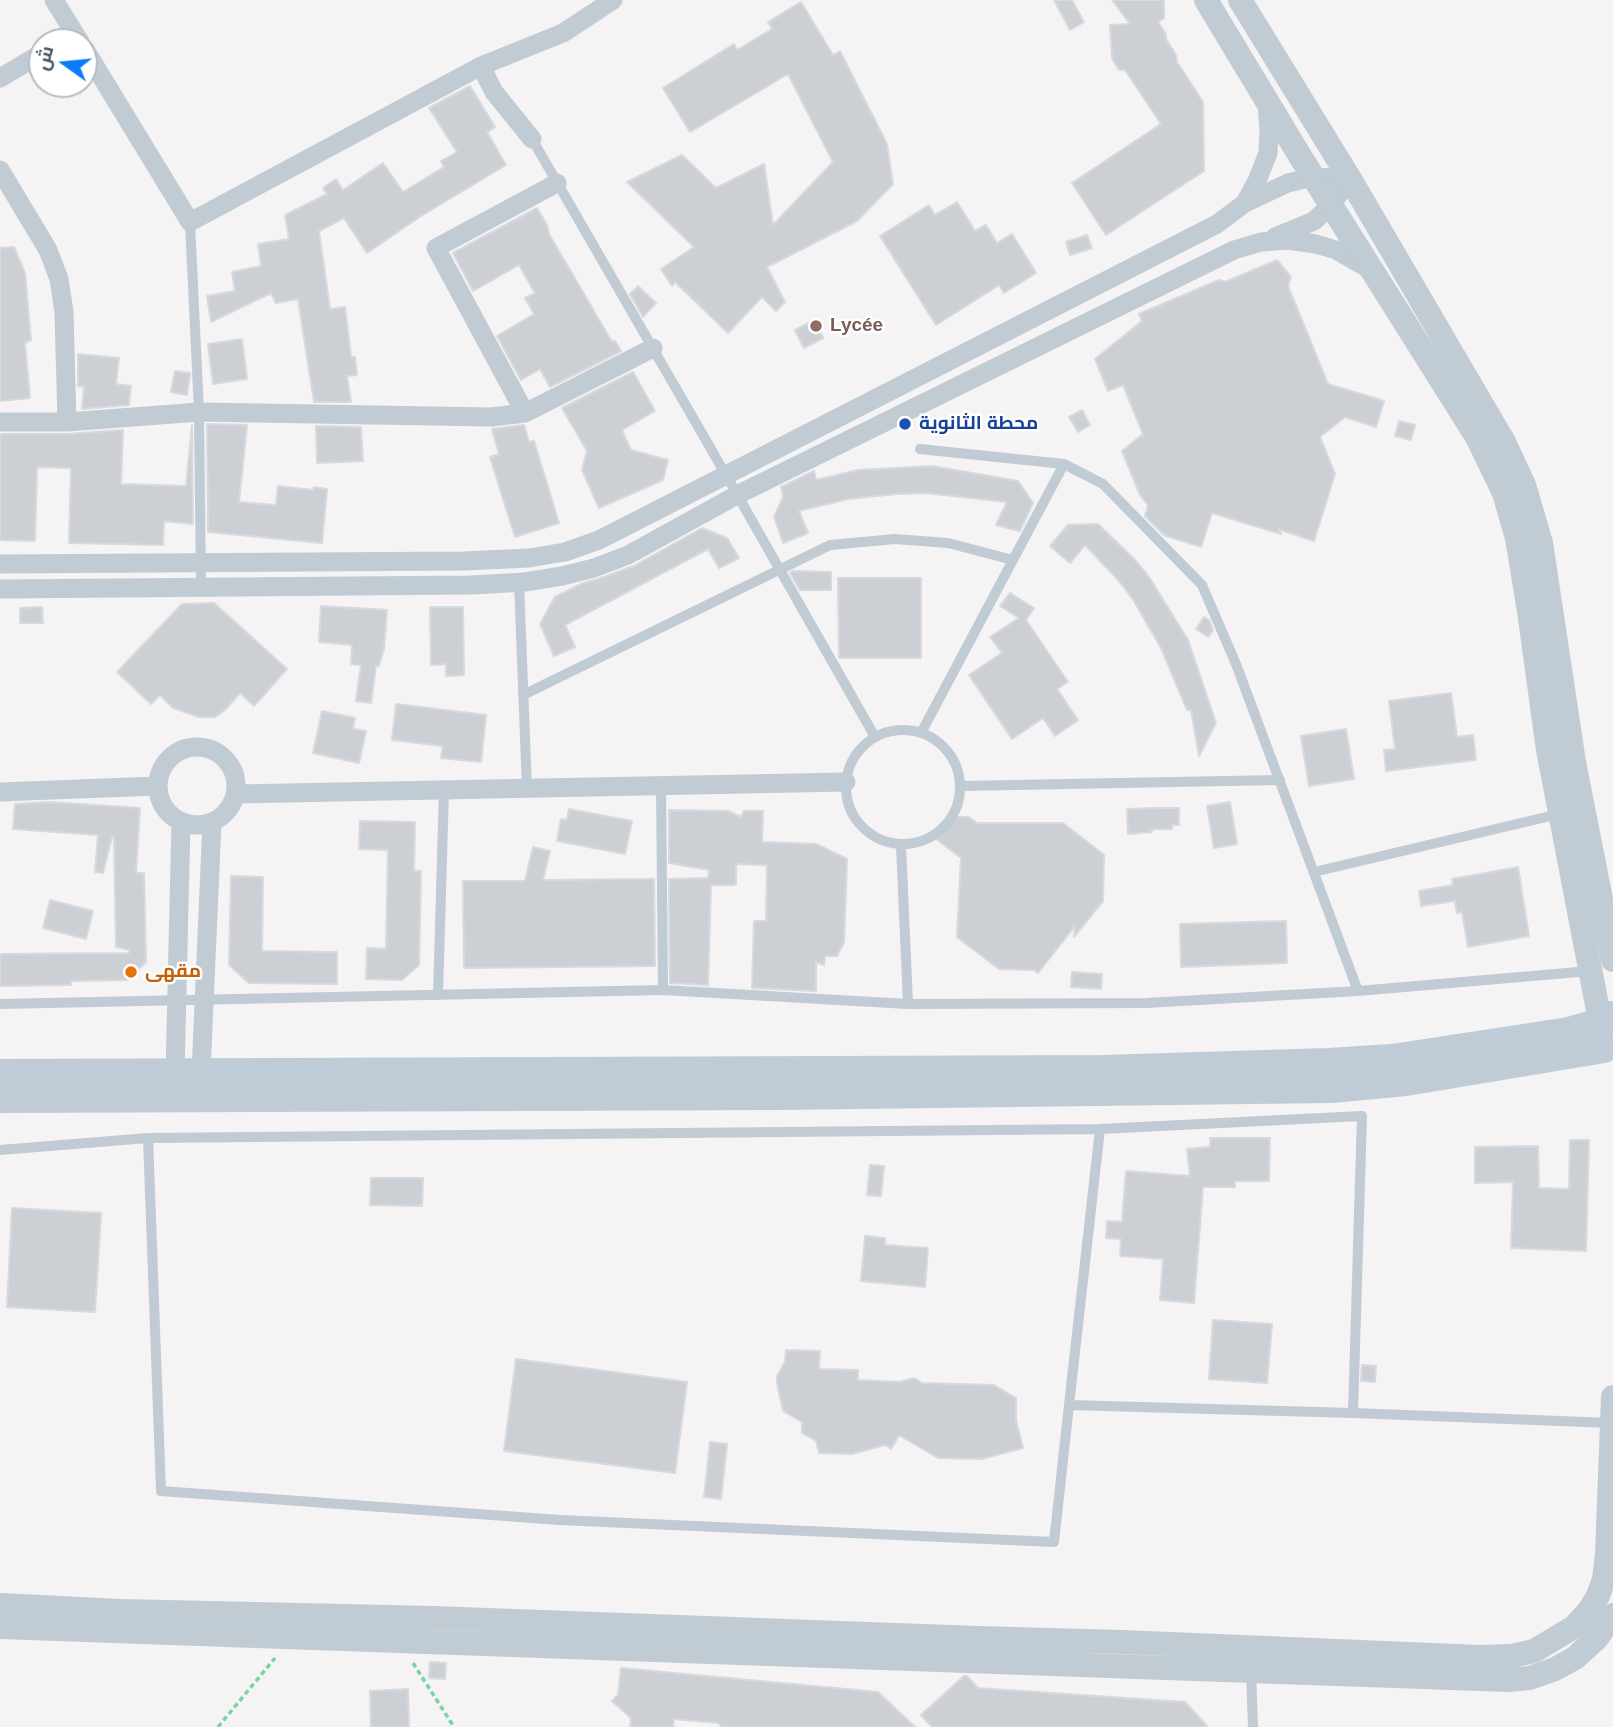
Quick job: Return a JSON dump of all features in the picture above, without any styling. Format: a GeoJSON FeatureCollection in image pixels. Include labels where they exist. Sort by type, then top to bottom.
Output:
{"type":"FeatureCollection","features":[{"type":"Feature","properties":{"kind":"main road"},"geometry":{"type":"LineString","coordinates":[[0,1073],[1102,1069],[1392,1058],[1569,1031],[1607,1031]]}},
{"type":"Feature","properties":{"kind":"main road"},"geometry":{"type":"LineString","coordinates":[[0,1099],[778,1096],[1331,1089],[1406,1082],[1607,1031]]}},
{"type":"Feature","properties":{"kind":"street"},"geometry":{"type":"LineString","coordinates":[[54,0],[68,28]]}},
{"type":"Feature","properties":{"kind":"street"},"geometry":{"type":"LineString","coordinates":[[98,77],[190,222],[481,66],[563,33],[614,0]]}},
{"type":"Feature","properties":{"kind":"street"},"geometry":{"type":"LineString","coordinates":[[1206,0],[1313,177],[1477,438],[1504,494],[1517,538],[1548,750],[1590,971],[1607,1031]]}},
{"type":"Feature","properties":{"kind":"street"},"geometry":{"type":"LineString","coordinates":[[1240,0],[1350,179],[1504,442],[1524,485],[1541,543],[1574,762],[1613,960]]}},
{"type":"Feature","properties":{"kind":"street"},"geometry":{"type":"LineString","coordinates":[[0,78],[28,61]]}},
{"type":"Feature","properties":{"kind":"street"},"geometry":{"type":"LineString","coordinates":[[481,66],[494,92],[532,139]]}},
{"type":"Feature","properties":{"kind":"street"},"geometry":{"type":"LineString","coordinates":[[1245,203],[1268,153],[1267,101]]}},
{"type":"Feature","properties":{"kind":"street"},"geometry":{"type":"LineString","coordinates":[[0,170],[48,250],[59,279],[64,312],[67,422]]}},
{"type":"Feature","properties":{"kind":"street"},"geometry":{"type":"LineString","coordinates":[[0,564],[464,561],[529,558],[565,552],[599,540],[1217,224],[1245,203],[1288,183],[1313,177],[1350,179]]}},
{"type":"Feature","properties":{"kind":"street"},"geometry":{"type":"LineString","coordinates":[[0,589],[471,585],[519,582],[594,568],[628,555],[737,495],[1234,250],[1314,222],[1331,205],[1350,179]]}},
{"type":"Feature","properties":{"kind":"street"},"geometry":{"type":"LineString","coordinates":[[525,413],[436,248],[557,183]]}},
{"type":"Feature","properties":{"kind":"street"},"geometry":{"type":"LineString","coordinates":[[1261,242],[1287,240],[1317,244],[1336,250],[1372,270]]}},
{"type":"Feature","properties":{"kind":"street"},"geometry":{"type":"LineString","coordinates":[[0,422],[67,422],[199,412],[491,417],[525,413],[653,348]]}},
{"type":"Feature","properties":{"kind":"street"},"geometry":{"type":"LineString","coordinates":[[188,747],[214,750],[225,758],[232,769],[236,794],[231,807],[223,816],[202,826],[191,825],[171,817],[164,808],[159,797],[160,773],[166,761],[176,752],[188,747]]}},
{"type":"Feature","properties":{"kind":"street"},"geometry":{"type":"LineString","coordinates":[[236,794],[846,782]]}},
{"type":"Feature","properties":{"kind":"street"},"geometry":{"type":"LineString","coordinates":[[0,792],[158,786]]}},
{"type":"Feature","properties":{"kind":"street"},"geometry":{"type":"LineString","coordinates":[[181,822],[177,1001],[188,1072]]}},
{"type":"Feature","properties":{"kind":"street"},"geometry":{"type":"LineString","coordinates":[[188,1072],[204,1000],[212,823]]}},
{"type":"Feature","properties":{"kind":"street"},"geometry":{"type":"LineString","coordinates":[[0,1605],[1512,1656],[1534,1651],[1574,1628],[1598,1596],[1604,1579],[1607,1555],[1613,1397]]}},
{"type":"Feature","properties":{"kind":"street"},"geometry":{"type":"LineString","coordinates":[[0,1627],[1508,1681],[1530,1678],[1575,1658],[1597,1638],[1613,1615]]}},
{"type":"Feature","properties":{"kind":"lane"},"geometry":{"type":"LineString","coordinates":[[532,139],[875,737]]}},
{"type":"Feature","properties":{"kind":"lane"},"geometry":{"type":"LineString","coordinates":[[190,222],[199,412],[201,587]]}},
{"type":"Feature","properties":{"kind":"lane"},"geometry":{"type":"LineString","coordinates":[[920,449],[1064,464],[1103,484],[1202,585],[1236,664],[1358,991]]}},
{"type":"Feature","properties":{"kind":"lane"},"geometry":{"type":"LineString","coordinates":[[922,733],[1064,464]]}},
{"type":"Feature","properties":{"kind":"lane"},"geometry":{"type":"LineString","coordinates":[[523,695],[830,545],[895,540],[948,543],[1013,560]]}},
{"type":"Feature","properties":{"kind":"lane"},"geometry":{"type":"LineString","coordinates":[[519,582],[527,789]]}},
{"type":"Feature","properties":{"kind":"lane"},"geometry":{"type":"LineString","coordinates":[[890,731],[922,733],[937,741],[950,753],[958,769],[961,786],[958,805],[950,821],[936,834],[920,842],[901,845],[883,841],[867,832],[855,818],[848,801],[846,782],[851,764],[861,749],[875,737],[890,731]]}},
{"type":"Feature","properties":{"kind":"lane"},"geometry":{"type":"LineString","coordinates":[[961,786],[1280,780]]}},
{"type":"Feature","properties":{"kind":"lane"},"geometry":{"type":"LineString","coordinates":[[661,786],[663,990]]}},
{"type":"Feature","properties":{"kind":"lane"},"geometry":{"type":"LineString","coordinates":[[439,995],[444,790]]}},
{"type":"Feature","properties":{"kind":"lane"},"geometry":{"type":"LineString","coordinates":[[1314,872],[1560,814]]}},
{"type":"Feature","properties":{"kind":"lane"},"geometry":{"type":"LineString","coordinates":[[901,845],[908,1004]]}},
{"type":"Feature","properties":{"kind":"lane"},"geometry":{"type":"LineString","coordinates":[[0,1004],[663,990],[908,1004],[1146,1003],[1358,991],[1590,971]]}},
{"type":"Feature","properties":{"kind":"lane"},"geometry":{"type":"LineString","coordinates":[[0,1150],[148,1139],[1100,1129],[1362,1116],[1353,1413]]}},
{"type":"Feature","properties":{"kind":"lane"},"geometry":{"type":"LineString","coordinates":[[148,1139],[161,1491],[560,1520],[1054,1542],[1100,1129]]}},
{"type":"Feature","properties":{"kind":"lane"},"geometry":{"type":"LineString","coordinates":[[1069,1405],[1613,1423]]}},
{"type":"Feature","properties":{"kind":"lane"},"geometry":{"type":"LineString","coordinates":[[1251,1671],[1253,1727]]}},
{"type":"Feature","properties":{"kind":"path"},"geometry":{"type":"LineString","coordinates":[[218,1727],[292,1637]]}},
{"type":"Feature","properties":{"kind":"path"},"geometry":{"type":"LineString","coordinates":[[398,1641],[454,1727]]}},
{"type":"Feature","properties":{"kind":"building"},"geometry":{"type":"Polygon","coordinates":[[[1054,0],[1072,0],[1084,22],[1070,30],[1054,0]]]}},
{"type":"Feature","properties":{"kind":"building"},"geometry":{"type":"Polygon","coordinates":[[[1112,0],[1164,0],[1164,18],[1158,22],[1176,55],[1177,62],[1203,102],[1204,171],[1106,235],[1072,183],[1161,124],[1125,70],[1119,70],[1112,58],[1110,25],[1130,24],[1112,0]]]}},
{"type":"Feature","properties":{"kind":"building"},"geometry":{"type":"Polygon","coordinates":[[[801,2],[833,55],[840,51],[887,144],[893,184],[857,221],[767,267],[785,302],[776,311],[762,297],[728,333],[675,282],[672,286],[661,269],[694,247],[627,182],[682,155],[716,188],[764,164],[773,225],[833,162],[788,74],[690,132],[663,88],[734,44],[737,50],[772,29],[768,22],[801,2]]]}},
{"type":"Feature","properties":{"kind":"building"},"geometry":{"type":"Polygon","coordinates":[[[470,86],[495,127],[487,132],[506,165],[421,216],[367,253],[344,218],[319,231],[330,309],[345,307],[351,357],[355,357],[357,375],[347,376],[351,402],[314,402],[298,299],[276,303],[271,293],[211,322],[207,296],[235,291],[232,272],[261,266],[258,244],[289,239],[285,215],[327,194],[323,188],[336,179],[343,190],[383,163],[403,192],[444,167],[441,161],[457,152],[429,108],[470,86]]]}},
{"type":"Feature","properties":{"kind":"building"},"geometry":{"type":"Polygon","coordinates":[[[957,202],[975,231],[986,225],[997,243],[1012,234],[1036,273],[1004,293],[999,285],[936,325],[880,236],[929,205],[935,215],[957,202]]]}},
{"type":"Feature","properties":{"kind":"building"},"geometry":{"type":"Polygon","coordinates":[[[537,208],[549,234],[612,342],[615,341],[621,351],[550,387],[540,369],[521,380],[497,336],[534,314],[525,298],[535,293],[519,265],[473,291],[453,253],[537,208]]]}},
{"type":"Feature","properties":{"kind":"building"},"geometry":{"type":"Polygon","coordinates":[[[1087,235],[1092,248],[1070,255],[1066,242],[1087,235]]]}},
{"type":"Feature","properties":{"kind":"building"},"geometry":{"type":"Polygon","coordinates":[[[14,247],[25,273],[31,340],[25,343],[30,398],[0,401],[0,248],[14,247]]]}},
{"type":"Feature","properties":{"kind":"building"},"geometry":{"type":"Polygon","coordinates":[[[1277,260],[1291,277],[1288,286],[1328,384],[1384,401],[1376,427],[1345,417],[1320,437],[1335,474],[1314,541],[1212,513],[1201,547],[1164,535],[1145,516],[1148,505],[1140,495],[1122,451],[1143,434],[1123,385],[1108,391],[1095,359],[1142,321],[1139,314],[1219,280],[1225,282],[1277,260]]]}},
{"type":"Feature","properties":{"kind":"building"},"geometry":{"type":"Polygon","coordinates":[[[638,286],[656,303],[643,317],[630,294],[638,286]]]}},
{"type":"Feature","properties":{"kind":"building"},"geometry":{"type":"Polygon","coordinates":[[[814,320],[823,338],[804,348],[795,330],[814,320]]]}},
{"type":"Feature","properties":{"kind":"building"},"geometry":{"type":"Polygon","coordinates":[[[242,339],[247,379],[213,384],[208,344],[242,339]]]}},
{"type":"Feature","properties":{"kind":"building"},"geometry":{"type":"Polygon","coordinates":[[[78,354],[119,358],[116,384],[131,386],[129,405],[82,409],[84,387],[78,386],[78,354]]]}},
{"type":"Feature","properties":{"kind":"building"},"geometry":{"type":"Polygon","coordinates":[[[175,371],[190,373],[187,395],[171,392],[175,371]]]}},
{"type":"Feature","properties":{"kind":"building"},"geometry":{"type":"Polygon","coordinates":[[[633,372],[655,411],[622,430],[631,450],[668,460],[663,480],[599,508],[582,470],[587,451],[562,408],[633,372]]]}},
{"type":"Feature","properties":{"kind":"building"},"geometry":{"type":"Polygon","coordinates":[[[1082,410],[1090,425],[1078,432],[1069,417],[1082,410]]]}},
{"type":"Feature","properties":{"kind":"building"},"geometry":{"type":"Polygon","coordinates":[[[1399,421],[1415,425],[1411,440],[1395,436],[1399,421]]]}},
{"type":"Feature","properties":{"kind":"building"},"geometry":{"type":"Polygon","coordinates":[[[207,424],[247,425],[239,502],[276,505],[278,486],[327,489],[322,543],[208,532],[207,424]]]}},
{"type":"Feature","properties":{"kind":"building"},"geometry":{"type":"Polygon","coordinates":[[[192,425],[193,524],[164,521],[163,545],[69,543],[71,468],[37,467],[35,541],[0,540],[0,434],[67,434],[123,430],[121,484],[186,486],[192,425]]]}},
{"type":"Feature","properties":{"kind":"building"},"geometry":{"type":"Polygon","coordinates":[[[524,425],[529,442],[534,441],[559,523],[515,537],[490,457],[499,454],[492,429],[524,425]]]}},
{"type":"Feature","properties":{"kind":"building"},"geometry":{"type":"Polygon","coordinates":[[[316,426],[361,427],[363,461],[317,463],[316,426]]]}},
{"type":"Feature","properties":{"kind":"building"},"geometry":{"type":"Polygon","coordinates":[[[932,466],[1018,481],[1033,503],[1020,531],[996,525],[1007,502],[926,493],[896,494],[848,499],[799,511],[808,533],[783,543],[774,517],[783,497],[781,487],[814,471],[816,480],[858,470],[932,466]]]}},
{"type":"Feature","properties":{"kind":"building"},"geometry":{"type":"Polygon","coordinates":[[[1098,524],[1149,577],[1188,640],[1216,723],[1199,756],[1191,710],[1187,710],[1161,648],[1134,601],[1085,545],[1070,563],[1050,546],[1068,525],[1098,524]]]}},
{"type":"Feature","properties":{"kind":"building"},"geometry":{"type":"Polygon","coordinates":[[[702,528],[727,538],[739,558],[719,568],[708,549],[565,625],[575,647],[554,656],[540,624],[555,597],[583,583],[634,566],[702,528]]]}},
{"type":"Feature","properties":{"kind":"building"},"geometry":{"type":"Polygon","coordinates":[[[831,572],[831,590],[800,590],[790,573],[831,572]]]}},
{"type":"Feature","properties":{"kind":"building"},"geometry":{"type":"Polygon","coordinates":[[[838,578],[921,578],[921,658],[839,658],[838,578]]]}},
{"type":"Feature","properties":{"kind":"building"},"geometry":{"type":"Polygon","coordinates":[[[1010,593],[1034,608],[1026,620],[1068,682],[1057,689],[1078,720],[1055,736],[1043,718],[1012,739],[969,675],[1002,653],[990,637],[1019,618],[1000,606],[1010,593]]]}},
{"type":"Feature","properties":{"kind":"building"},"geometry":{"type":"Polygon","coordinates":[[[214,603],[287,669],[254,706],[240,693],[215,717],[199,717],[173,708],[160,695],[151,704],[117,672],[182,604],[214,603]]]}},
{"type":"Feature","properties":{"kind":"building"},"geometry":{"type":"Polygon","coordinates":[[[321,606],[387,610],[384,649],[379,666],[376,666],[371,703],[356,701],[361,665],[351,664],[352,645],[319,642],[321,606]]]}},
{"type":"Feature","properties":{"kind":"building"},"geometry":{"type":"Polygon","coordinates":[[[42,607],[43,623],[20,623],[20,608],[42,607]]]}},
{"type":"Feature","properties":{"kind":"building"},"geometry":{"type":"Polygon","coordinates":[[[430,607],[463,607],[464,675],[446,676],[446,664],[431,665],[430,607]]]}},
{"type":"Feature","properties":{"kind":"building"},"geometry":{"type":"Polygon","coordinates":[[[1204,617],[1209,620],[1213,630],[1208,637],[1196,629],[1204,617]]]}},
{"type":"Feature","properties":{"kind":"building"},"geometry":{"type":"Polygon","coordinates":[[[1451,693],[1457,737],[1473,735],[1476,760],[1386,771],[1384,750],[1395,749],[1389,701],[1451,693]]]}},
{"type":"Feature","properties":{"kind":"building"},"geometry":{"type":"Polygon","coordinates":[[[396,704],[486,715],[481,762],[441,758],[443,746],[392,740],[396,704]]]}},
{"type":"Feature","properties":{"kind":"building"},"geometry":{"type":"Polygon","coordinates":[[[322,711],[355,718],[353,729],[366,731],[359,763],[313,753],[322,711]]]}},
{"type":"Feature","properties":{"kind":"building"},"geometry":{"type":"Polygon","coordinates":[[[1346,729],[1354,779],[1309,786],[1301,736],[1346,729]]]}},
{"type":"Feature","properties":{"kind":"building"},"geometry":{"type":"Polygon","coordinates":[[[49,802],[140,808],[136,873],[144,873],[146,962],[127,980],[71,981],[71,985],[0,986],[0,954],[129,953],[129,950],[116,947],[114,837],[103,873],[95,872],[98,835],[13,829],[15,804],[49,802]]]}},
{"type":"Feature","properties":{"kind":"building"},"geometry":{"type":"Polygon","coordinates":[[[1230,802],[1237,844],[1214,848],[1207,806],[1230,802]]]}},
{"type":"Feature","properties":{"kind":"building"},"geometry":{"type":"Polygon","coordinates":[[[1179,808],[1179,825],[1172,825],[1172,829],[1152,829],[1152,832],[1128,834],[1127,809],[1179,808]]]}},
{"type":"Feature","properties":{"kind":"building"},"geometry":{"type":"Polygon","coordinates":[[[569,809],[632,821],[625,854],[557,841],[561,819],[567,820],[569,809]]]}},
{"type":"Feature","properties":{"kind":"building"},"geometry":{"type":"Polygon","coordinates":[[[669,810],[728,811],[741,817],[744,811],[763,811],[762,842],[816,844],[847,859],[844,942],[837,956],[825,956],[824,965],[816,962],[816,991],[752,988],[754,921],[766,921],[767,865],[736,864],[736,885],[711,885],[708,985],[670,983],[669,879],[708,878],[709,870],[669,863],[669,810]]]}},
{"type":"Feature","properties":{"kind":"building"},"geometry":{"type":"Polygon","coordinates":[[[952,817],[969,817],[977,823],[1063,823],[1104,855],[1103,901],[1074,937],[1075,926],[1038,973],[1034,970],[999,969],[957,937],[961,858],[935,838],[952,817]]]}},
{"type":"Feature","properties":{"kind":"building"},"geometry":{"type":"Polygon","coordinates":[[[360,821],[415,822],[414,871],[421,871],[419,965],[402,980],[366,979],[367,948],[386,949],[388,850],[359,849],[360,821]]]}},
{"type":"Feature","properties":{"kind":"building"},"geometry":{"type":"Polygon","coordinates":[[[533,847],[550,851],[543,880],[654,879],[655,966],[464,968],[463,881],[525,881],[533,847]]]}},
{"type":"Feature","properties":{"kind":"building"},"geometry":{"type":"Polygon","coordinates":[[[1518,867],[1529,936],[1468,947],[1462,912],[1457,913],[1455,901],[1421,906],[1419,891],[1453,885],[1452,879],[1518,867]]]}},
{"type":"Feature","properties":{"kind":"building"},"geometry":{"type":"Polygon","coordinates":[[[231,876],[263,877],[262,951],[337,952],[337,984],[249,983],[229,965],[231,876]]]}},
{"type":"Feature","properties":{"kind":"building"},"geometry":{"type":"Polygon","coordinates":[[[50,900],[93,911],[86,939],[43,928],[50,900]]]}},
{"type":"Feature","properties":{"kind":"building"},"geometry":{"type":"Polygon","coordinates":[[[1286,921],[1287,963],[1181,967],[1180,924],[1286,921]]]}},
{"type":"Feature","properties":{"kind":"building"},"geometry":{"type":"Polygon","coordinates":[[[1072,972],[1102,974],[1101,989],[1071,987],[1072,972]]]}},
{"type":"Feature","properties":{"kind":"building"},"geometry":{"type":"Polygon","coordinates":[[[1210,1138],[1270,1138],[1269,1181],[1235,1181],[1235,1187],[1203,1187],[1194,1303],[1160,1300],[1163,1259],[1120,1256],[1121,1239],[1106,1238],[1107,1221],[1122,1222],[1126,1171],[1190,1176],[1187,1149],[1210,1147],[1210,1138]]]}},
{"type":"Feature","properties":{"kind":"building"},"geometry":{"type":"Polygon","coordinates":[[[1570,1140],[1589,1140],[1586,1251],[1511,1248],[1513,1182],[1475,1183],[1475,1147],[1538,1146],[1539,1188],[1569,1189],[1570,1140]]]}},
{"type":"Feature","properties":{"kind":"building"},"geometry":{"type":"Polygon","coordinates":[[[870,1165],[884,1166],[881,1196],[867,1195],[870,1165]]]}},
{"type":"Feature","properties":{"kind":"building"},"geometry":{"type":"Polygon","coordinates":[[[371,1178],[423,1178],[422,1206],[370,1205],[371,1178]]]}},
{"type":"Feature","properties":{"kind":"building"},"geometry":{"type":"Polygon","coordinates":[[[12,1208],[101,1213],[95,1312],[7,1307],[12,1208]]]}},
{"type":"Feature","properties":{"kind":"building"},"geometry":{"type":"Polygon","coordinates":[[[865,1236],[885,1238],[885,1245],[928,1248],[925,1287],[861,1281],[865,1236]]]}},
{"type":"Feature","properties":{"kind":"building"},"geometry":{"type":"Polygon","coordinates":[[[1213,1320],[1272,1324],[1267,1383],[1209,1379],[1213,1320]]]}},
{"type":"Feature","properties":{"kind":"building"},"geometry":{"type":"Polygon","coordinates":[[[786,1350],[820,1351],[819,1369],[858,1370],[858,1380],[900,1382],[914,1378],[922,1383],[994,1385],[1016,1398],[1016,1420],[1023,1448],[981,1459],[938,1458],[899,1435],[891,1449],[885,1445],[852,1454],[819,1453],[816,1441],[802,1433],[802,1422],[783,1411],[777,1376],[785,1362],[786,1350]]]}},
{"type":"Feature","properties":{"kind":"building"},"geometry":{"type":"Polygon","coordinates":[[[516,1359],[687,1382],[675,1473],[504,1451],[516,1359]]]}},
{"type":"Feature","properties":{"kind":"building"},"geometry":{"type":"Polygon","coordinates":[[[1362,1365],[1376,1366],[1375,1382],[1361,1381],[1362,1365]]]}},
{"type":"Feature","properties":{"kind":"building"},"geometry":{"type":"Polygon","coordinates":[[[710,1442],[727,1444],[721,1499],[704,1497],[710,1442]]]}},
{"type":"Feature","properties":{"kind":"building"},"geometry":{"type":"Polygon","coordinates":[[[430,1662],[446,1663],[445,1679],[429,1678],[430,1662]]]}},
{"type":"Feature","properties":{"kind":"building"},"geometry":{"type":"Polygon","coordinates":[[[621,1668],[878,1692],[915,1727],[722,1727],[718,1723],[674,1719],[673,1727],[630,1727],[631,1718],[612,1701],[618,1695],[621,1668]]]}},
{"type":"Feature","properties":{"kind":"building"},"geometry":{"type":"Polygon","coordinates":[[[964,1676],[978,1688],[1185,1702],[1208,1727],[932,1727],[921,1715],[964,1676]]]}},
{"type":"Feature","properties":{"kind":"building"},"geometry":{"type":"Polygon","coordinates":[[[408,1689],[409,1727],[371,1727],[370,1691],[408,1689]]]}},
{"type":"Feature","properties":{"kind":"place","name":"Lycée"},"geometry":{"type":"Point","coordinates":[816,326]}},
{"type":"Feature","properties":{"kind":"place","name":"محطة الثانوية"},"geometry":{"type":"Point","coordinates":[905,424]}},
{"type":"Feature","properties":{"kind":"place","name":"مقهى"},"geometry":{"type":"Point","coordinates":[131,972]}}]}
